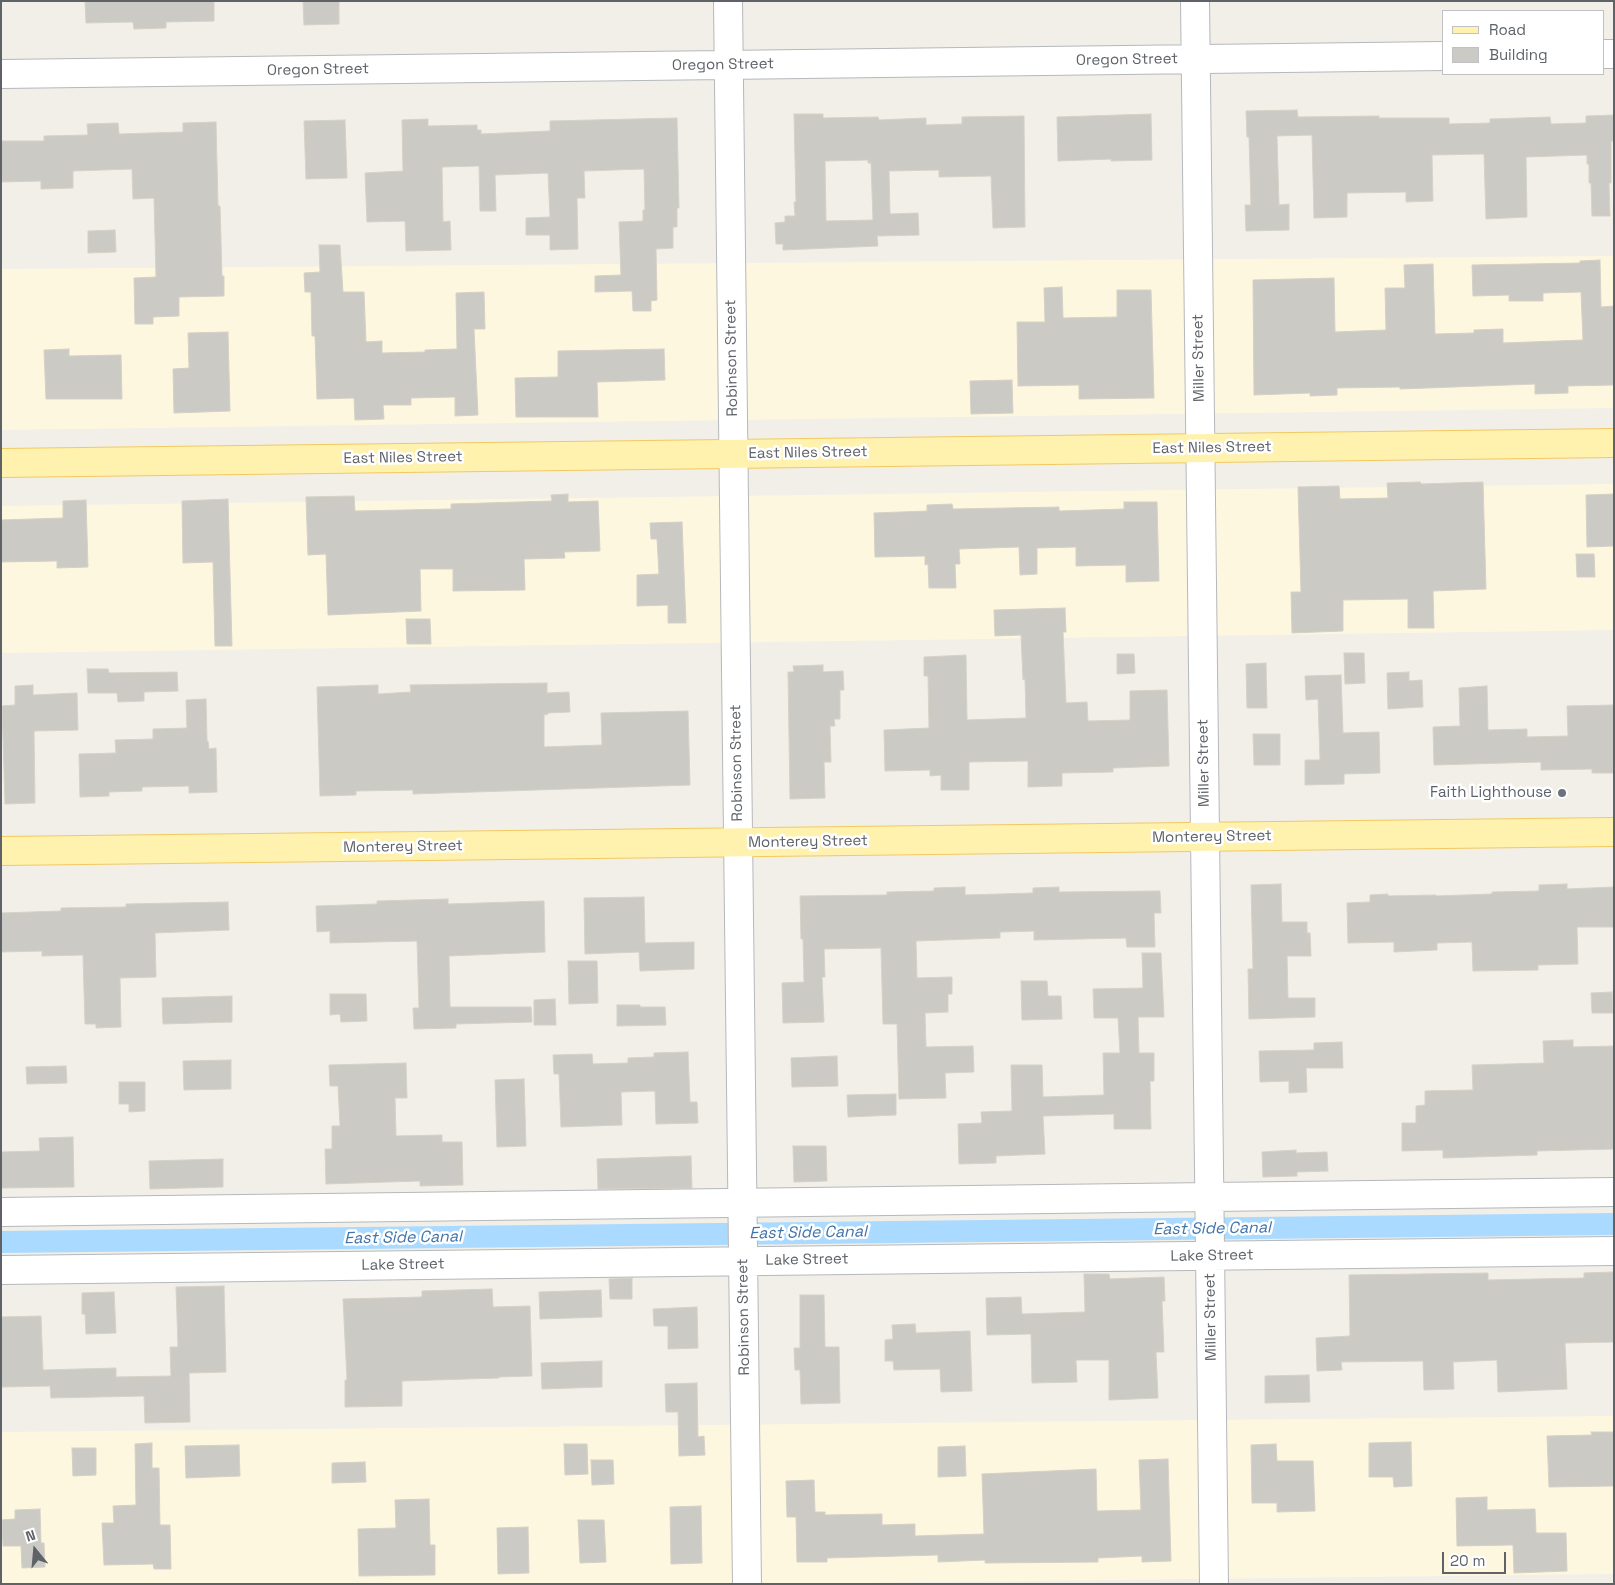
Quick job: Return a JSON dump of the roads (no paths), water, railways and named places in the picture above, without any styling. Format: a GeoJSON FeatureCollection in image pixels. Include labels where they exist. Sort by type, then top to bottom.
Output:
{"type":"FeatureCollection","features":[{"type":"Feature","properties":{"kind":"main road","name":"East Niles Street"},"geometry":{"type":"LineString","coordinates":[[1,463],[1614,443]]}},
{"type":"Feature","properties":{"kind":"main road","name":"Monterey Street"},"geometry":{"type":"LineString","coordinates":[[1,851],[1614,832]]}},
{"type":"Feature","properties":{"kind":"street","name":"Robinson Street"},"geometry":{"type":"LineString","coordinates":[[728,1],[747,1584]]}},
{"type":"Feature","properties":{"kind":"street","name":"Miller Street"},"geometry":{"type":"LineString","coordinates":[[1195,1],[1214,1584]]}},
{"type":"Feature","properties":{"kind":"street","name":"Oregon Street"},"geometry":{"type":"LineString","coordinates":[[1,74],[1442,56]]}},
{"type":"Feature","properties":{"kind":"street"},"geometry":{"type":"LineString","coordinates":[[1,1212],[1614,1192]]}},
{"type":"Feature","properties":{"kind":"street","name":"Lake Street"},"geometry":{"type":"LineString","coordinates":[[1,1270],[1614,1251]]}},
{"type":"Feature","properties":{"kind":"waterway","name":"East Side Canal"},"geometry":{"type":"LineString","coordinates":[[1,1242],[1614,1224]]}},
{"type":"Feature","properties":{"kind":"place","name":"Faith Lighthouse"},"geometry":{"type":"Point","coordinates":[1562,793]}}]}
